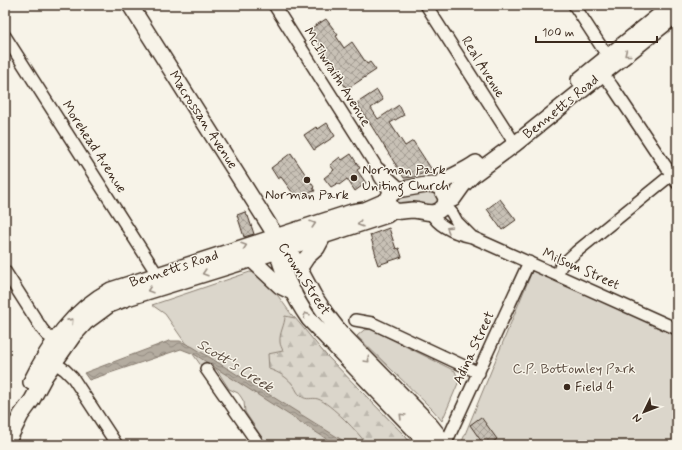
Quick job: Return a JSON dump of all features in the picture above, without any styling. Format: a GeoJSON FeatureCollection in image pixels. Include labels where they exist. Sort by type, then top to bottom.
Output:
{"type":"FeatureCollection","features":[{"type":"Feature","properties":{"kind":"main road","name":"Macrossan Avenue"},"geometry":{"type":"LineString","coordinates":[[130,5],[280,245]]}},
{"type":"Feature","properties":{"kind":"main road","name":"Bennetts Road"},"geometry":{"type":"LineString","coordinates":[[431,213],[440,210],[446,203],[453,199],[468,180],[512,140],[605,65],[672,5]]}},
{"type":"Feature","properties":{"kind":"main road","name":"Bennetts Road"},"geometry":{"type":"LineString","coordinates":[[605,65],[677,14]]}},
{"type":"Feature","properties":{"kind":"main road","name":"Bennetts Road"},"geometry":{"type":"LineString","coordinates":[[437,185],[470,167],[512,140]]}},
{"type":"Feature","properties":{"kind":"main road"},"geometry":{"type":"LineString","coordinates":[[431,213],[414,210],[400,212],[394,198],[432,184],[437,185],[444,192],[446,203]]}},
{"type":"Feature","properties":{"kind":"main road","name":"Bennetts Road"},"geometry":{"type":"LineString","coordinates":[[59,344],[113,303],[251,259],[352,212],[365,210],[394,198]]}},
{"type":"Feature","properties":{"kind":"main road","name":"Bennetts Road"},"geometry":{"type":"LineString","coordinates":[[6,445],[21,415],[24,396],[78,313],[98,297],[111,290],[157,274],[324,235],[387,215],[394,198]]}},
{"type":"Feature","properties":{"kind":"main road"},"geometry":{"type":"LineString","coordinates":[[299,269],[307,257],[317,248],[324,235]]}},
{"type":"Feature","properties":{"kind":"main road","name":"Crown Street"},"geometry":{"type":"LineString","coordinates":[[280,245],[299,269],[316,300],[340,332],[427,421],[445,445]]}},
{"type":"Feature","properties":{"kind":"main road","name":"Crown Street"},"geometry":{"type":"LineString","coordinates":[[280,245],[280,261],[294,293],[305,313],[318,330],[429,445]]}},
{"type":"Feature","properties":{"kind":"main road"},"geometry":{"type":"LineString","coordinates":[[251,259],[280,286],[294,293]]}},
{"type":"Feature","properties":{"kind":"street","name":"McIlwraith Avenue"},"geometry":{"type":"LineString","coordinates":[[274,5],[376,166],[380,177],[394,198]]}},
{"type":"Feature","properties":{"kind":"street","name":"Real Avenue"},"geometry":{"type":"LineString","coordinates":[[426,5],[512,140]]}},
{"type":"Feature","properties":{"kind":"street"},"geometry":{"type":"LineString","coordinates":[[558,275],[561,266],[576,252],[674,179],[616,90],[605,65],[574,5]]}},
{"type":"Feature","properties":{"kind":"street","name":"Morehead Avenue"},"geometry":{"type":"LineString","coordinates":[[5,36],[157,274]]}},
{"type":"Feature","properties":{"kind":"street","name":"Milsom Street"},"geometry":{"type":"LineString","coordinates":[[446,203],[457,222],[472,237]]}},
{"type":"Feature","properties":{"kind":"street","name":"Milsom Street"},"geometry":{"type":"LineString","coordinates":[[431,213],[434,219],[459,235],[472,237],[677,329]]}},
{"type":"Feature","properties":{"kind":"street","name":"Adina Street"},"geometry":{"type":"LineString","coordinates":[[445,445],[529,262]]}},
{"type":"Feature","properties":{"kind":"street"},"geometry":{"type":"LineString","coordinates":[[5,271],[42,329],[59,344]]}},
{"type":"Feature","properties":{"kind":"street"},"geometry":{"type":"LineString","coordinates":[[355,320],[372,323],[479,372]]}},
{"type":"Feature","properties":{"kind":"street"},"geometry":{"type":"LineString","coordinates":[[49,359],[73,378],[117,445]]}},
{"type":"Feature","properties":{"kind":"street"},"geometry":{"type":"LineString","coordinates":[[206,370],[233,403],[258,445]]}},
{"type":"Feature","properties":{"kind":"green space"},"geometry":{"type":"Polygon","coordinates":[[[439,190],[439,206],[398,207],[394,197],[439,190]]]}},
{"type":"Feature","properties":{"kind":"green space","name":"C.P. Bottomley Park"},"geometry":{"type":"Polygon","coordinates":[[[533,269],[677,333],[677,445],[461,444],[533,269]]]}},
{"type":"Feature","properties":{"kind":"green space"},"geometry":{"type":"Polygon","coordinates":[[[250,272],[256,274],[268,283],[320,349],[413,445],[267,445],[245,412],[244,402],[238,393],[229,389],[217,370],[207,364],[202,367],[165,314],[152,305],[250,272]]]}},
{"type":"Feature","properties":{"kind":"green space"},"geometry":{"type":"Polygon","coordinates":[[[285,316],[295,318],[325,354],[406,437],[411,445],[367,445],[352,427],[330,406],[318,399],[307,399],[298,394],[294,386],[286,378],[269,369],[268,354],[283,351],[280,344],[280,339],[285,316]]]}},
{"type":"Feature","properties":{"kind":"green space"},"geometry":{"type":"Polygon","coordinates":[[[371,329],[455,371],[459,381],[442,421],[433,410],[357,336],[364,330],[371,329]]]}},
{"type":"Feature","properties":{"kind":"water"},"geometry":{"type":"Polygon","coordinates":[[[169,341],[180,341],[193,347],[350,445],[336,445],[194,354],[181,349],[89,380],[84,373],[169,341]]]}},
{"type":"Feature","properties":{"kind":"building"},"geometry":{"type":"Polygon","coordinates":[[[326,19],[338,35],[336,36],[344,48],[352,42],[367,64],[370,62],[376,70],[347,89],[326,59],[328,58],[310,29],[326,19]]]}},
{"type":"Feature","properties":{"kind":"building"},"geometry":{"type":"Polygon","coordinates":[[[377,90],[383,100],[371,108],[378,119],[399,105],[404,115],[390,123],[405,146],[413,141],[432,170],[414,177],[404,178],[357,103],[377,90]]]}},
{"type":"Feature","properties":{"kind":"building"},"geometry":{"type":"Polygon","coordinates":[[[327,123],[335,136],[314,150],[304,135],[316,127],[318,129],[327,123]]]}},
{"type":"Feature","properties":{"kind":"building"},"geometry":{"type":"Polygon","coordinates":[[[291,153],[314,187],[313,188],[315,191],[295,196],[281,177],[278,179],[271,168],[291,153]]]}},
{"type":"Feature","properties":{"kind":"building","name":"Norman Park Uniting Church"},"geometry":{"type":"Polygon","coordinates":[[[351,154],[360,168],[357,170],[366,183],[355,191],[347,179],[339,185],[338,183],[331,187],[324,178],[334,170],[330,165],[340,157],[342,160],[351,154]]]}},
{"type":"Feature","properties":{"kind":"building"},"geometry":{"type":"Polygon","coordinates":[[[500,199],[516,220],[502,230],[487,209],[500,199]]]}},
{"type":"Feature","properties":{"kind":"building"},"geometry":{"type":"Polygon","coordinates":[[[245,212],[248,216],[254,234],[244,237],[237,215],[245,212]]]}},
{"type":"Feature","properties":{"kind":"building"},"geometry":{"type":"Polygon","coordinates":[[[389,228],[396,249],[399,248],[402,257],[378,265],[370,235],[389,228]]]}},
{"type":"Feature","properties":{"kind":"building"},"geometry":{"type":"Polygon","coordinates":[[[481,417],[497,439],[489,445],[484,445],[470,425],[481,417]]]}},
{"type":"Feature","properties":{"kind":"place","name":"Norman Park Uniting Church"},"geometry":{"type":"Point","coordinates":[354,178]}},
{"type":"Feature","properties":{"kind":"place","name":"Norman Park"},"geometry":{"type":"Point","coordinates":[307,180]}},
{"type":"Feature","properties":{"kind":"place","name":"Field 4"},"geometry":{"type":"Point","coordinates":[567,387]}},
{"type":"Feature","properties":{"kind":"water label","name":"Scott's Creek"},"geometry":{"type":"Point","coordinates":[235,366]}}]}
